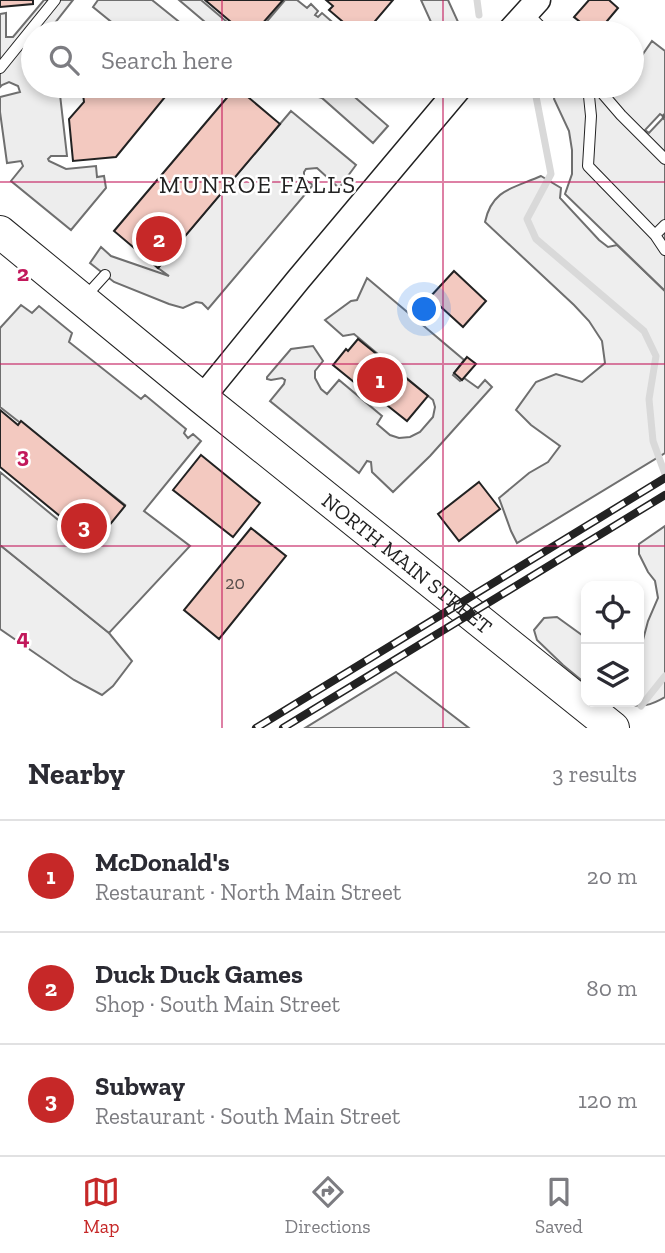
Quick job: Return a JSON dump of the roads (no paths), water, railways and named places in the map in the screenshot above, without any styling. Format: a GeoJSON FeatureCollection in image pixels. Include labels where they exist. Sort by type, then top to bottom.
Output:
{"type":"FeatureCollection","features":[{"type":"Feature","properties":{"kind":"main road","name":"NORTH MAIN STREET"},"geometry":{"type":"LineString","coordinates":[[0,232],[613,728]]}},
{"type":"Feature","properties":{"kind":"street"},"geometry":{"type":"LineString","coordinates":[[519,21],[532,6]]}},
{"type":"Feature","properties":{"kind":"street"},"geometry":{"type":"LineString","coordinates":[[202,398],[451,98]]}},
{"type":"Feature","properties":{"kind":"lane"},"geometry":{"type":"LineString","coordinates":[[38,21],[55,0]]}},
{"type":"Feature","properties":{"kind":"lane"},"geometry":{"type":"LineString","coordinates":[[0,68],[21,42]]}},
{"type":"Feature","properties":{"kind":"lane"},"geometry":{"type":"LineString","coordinates":[[589,98],[591,117],[588,166],[655,235],[665,250]]}},
{"type":"Feature","properties":{"kind":"lane"},"geometry":{"type":"LineString","coordinates":[[606,98],[665,159]]}},
{"type":"Feature","properties":{"kind":"lane"},"geometry":{"type":"LineString","coordinates":[[655,235],[665,225]]}},
{"type":"Feature","properties":{"kind":"lane"},"geometry":{"type":"LineString","coordinates":[[83,300],[105,275]]}},
{"type":"Feature","properties":{"kind":"waterway"},"geometry":{"type":"LineString","coordinates":[[477,0],[479,15]]}},
{"type":"Feature","properties":{"kind":"waterway"},"geometry":{"type":"LineString","coordinates":[[536,98],[551,174],[527,219],[536,239],[644,331],[656,356],[649,399],[653,441],[665,474]]}},
{"type":"Feature","properties":{"kind":"waterway"},"geometry":{"type":"LineString","coordinates":[[644,702],[665,676]]}},
{"type":"Feature","properties":{"kind":"railway"},"geometry":{"type":"LineString","coordinates":[[256,728],[665,478]]}},
{"type":"Feature","properties":{"kind":"railway"},"geometry":{"type":"LineString","coordinates":[[283,728],[665,495]]}},
{"type":"Feature","properties":{"kind":"place","name":"Duck Duck Games"},"geometry":{"type":"Point","coordinates":[159,239]}},
{"type":"Feature","properties":{"kind":"place","name":"McDonald's"},"geometry":{"type":"Point","coordinates":[380,380]}},
{"type":"Feature","properties":{"kind":"place","name":"Subway"},"geometry":{"type":"Point","coordinates":[84,526]}},
{"type":"Feature","properties":{"kind":"district","name":"MUNROE FALLS"},"geometry":{"type":"Point","coordinates":[258,184]}}]}
